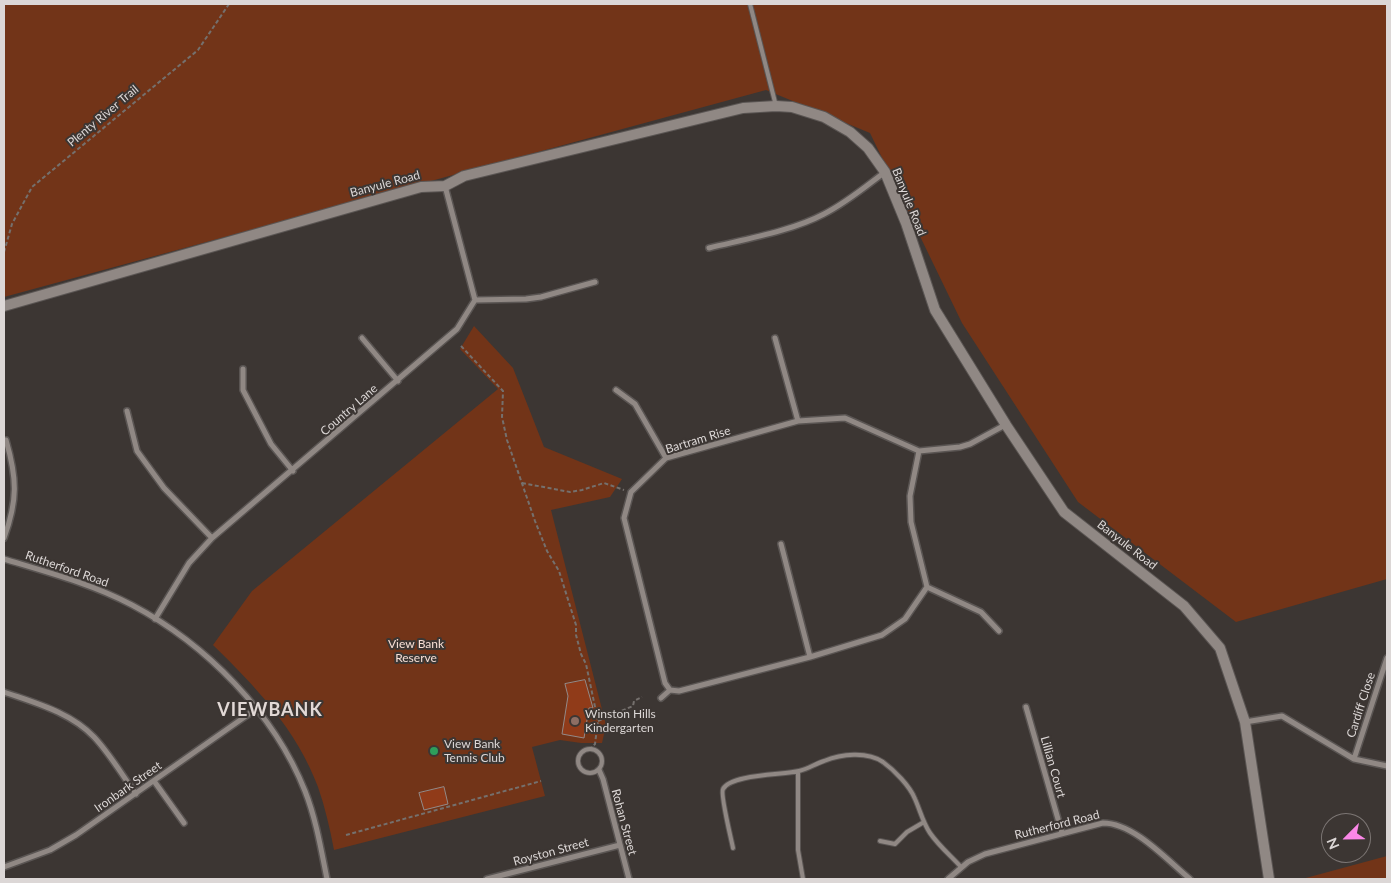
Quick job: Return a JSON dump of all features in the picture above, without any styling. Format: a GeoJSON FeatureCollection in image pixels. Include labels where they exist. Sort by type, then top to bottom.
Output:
{"type":"FeatureCollection","features":[{"type":"Feature","properties":{"kind":"street","name":"Banyule Road"},"geometry":{"type":"LineString","coordinates":[[4,306],[421,186],[445,186],[464,176],[743,108],[776,106],[792,108],[824,117],[850,132],[868,148],[885,172],[906,223],[934,310],[1006,425],[1064,512],[1184,606],[1220,648],[1245,722],[1268,878]]}},
{"type":"Feature","properties":{"kind":"street"},"geometry":{"type":"LineString","coordinates":[[709,248],[784,229],[823,215],[885,172]]}},
{"type":"Feature","properties":{"kind":"street"},"geometry":{"type":"LineString","coordinates":[[445,186],[475,300],[541,297],[595,282]]}},
{"type":"Feature","properties":{"kind":"street","name":"Country Lane"},"geometry":{"type":"LineString","coordinates":[[155,618],[189,563],[212,538],[293,471],[457,329],[475,300]]}},
{"type":"Feature","properties":{"kind":"street"},"geometry":{"type":"LineString","coordinates":[[362,338],[398,381]]}},
{"type":"Feature","properties":{"kind":"street"},"geometry":{"type":"LineString","coordinates":[[775,338],[798,420]]}},
{"type":"Feature","properties":{"kind":"street"},"geometry":{"type":"LineString","coordinates":[[243,369],[243,390],[271,444],[293,471]]}},
{"type":"Feature","properties":{"kind":"street"},"geometry":{"type":"LineString","coordinates":[[616,390],[635,404],[666,458]]}},
{"type":"Feature","properties":{"kind":"street"},"geometry":{"type":"LineString","coordinates":[[127,411],[137,451],[164,488],[212,538]]}},
{"type":"Feature","properties":{"kind":"street","name":"Bartram Rise"},"geometry":{"type":"LineString","coordinates":[[631,492],[666,458],[798,420],[845,418],[919,451],[960,447],[970,444],[1006,425]]}},
{"type":"Feature","properties":{"kind":"street"},"geometry":{"type":"LineString","coordinates":[[4,538],[13,508],[15,492],[13,463],[6,440]]}},
{"type":"Feature","properties":{"kind":"street"},"geometry":{"type":"LineString","coordinates":[[661,698],[670,690],[679,691],[810,657],[882,635],[904,619],[927,587],[911,522],[910,496],[919,451]]}},
{"type":"Feature","properties":{"kind":"street"},"geometry":{"type":"LineString","coordinates":[[631,492],[624,518],[665,683],[670,690]]}},
{"type":"Feature","properties":{"kind":"street"},"geometry":{"type":"LineString","coordinates":[[781,544],[810,657]]}},
{"type":"Feature","properties":{"kind":"street","name":"Rutherford Road"},"geometry":{"type":"LineString","coordinates":[[4,559],[88,585],[132,605],[155,618],[205,656],[231,681],[256,709],[283,747],[305,791],[319,839],[327,879]]}},
{"type":"Feature","properties":{"kind":"street"},"geometry":{"type":"LineString","coordinates":[[927,587],[981,612],[999,631]]}},
{"type":"Feature","properties":{"kind":"street","name":"Cardiff Close"},"geometry":{"type":"LineString","coordinates":[[1354,759],[1387,658]]}},
{"type":"Feature","properties":{"kind":"street"},"geometry":{"type":"LineString","coordinates":[[4,692],[49,708],[80,725],[94,737],[136,794]]}},
{"type":"Feature","properties":{"kind":"street","name":"Lillian Court"},"geometry":{"type":"LineString","coordinates":[[1026,707],[1062,833]]}},
{"type":"Feature","properties":{"kind":"street","name":"Ironbark Street"},"geometry":{"type":"LineString","coordinates":[[4,867],[50,850],[76,836],[256,709]]}},
{"type":"Feature","properties":{"kind":"street"},"geometry":{"type":"LineString","coordinates":[[1245,722],[1282,716],[1354,759],[1387,766]]}},
{"type":"Feature","properties":{"kind":"street","name":"Rohan Street"},"geometry":{"type":"LineString","coordinates":[[599,770],[629,879]]}},
{"type":"Feature","properties":{"kind":"street"},"geometry":{"type":"LineString","coordinates":[[154,781],[184,823]]}},
{"type":"Feature","properties":{"kind":"street","name":"Rutherford Road"},"geometry":{"type":"LineString","coordinates":[[948,879],[961,867],[985,854],[1103,823],[1123,826],[1136,834],[1190,879]]}},
{"type":"Feature","properties":{"kind":"street","name":"Royston Street"},"geometry":{"type":"LineString","coordinates":[[487,879],[620,844]]}},
{"type":"Feature","properties":{"kind":"lane"},"geometry":{"type":"LineString","coordinates":[[750,4],[776,106]]}},
{"type":"Feature","properties":{"kind":"lane"},"geometry":{"type":"LineString","coordinates":[[586,750],[590,750],[598,753],[601,757],[601,766],[599,770],[587,773],[578,764],[579,756],[586,750]]}},
{"type":"Feature","properties":{"kind":"lane"},"geometry":{"type":"LineString","coordinates":[[732,848],[729,822],[722,796],[723,788],[731,782],[769,774],[798,772],[835,757],[865,756],[873,757],[887,765],[911,790],[931,834],[961,867]]}},
{"type":"Feature","properties":{"kind":"lane"},"geometry":{"type":"LineString","coordinates":[[798,772],[798,850],[803,879]]}},
{"type":"Feature","properties":{"kind":"lane"},"geometry":{"type":"LineString","coordinates":[[880,841],[895,844],[908,832],[924,822]]}},
{"type":"Feature","properties":{"kind":"path","name":"Plenty River Trail"},"geometry":{"type":"LineString","coordinates":[[4,252],[12,224],[32,187],[198,50],[229,4]]}},
{"type":"Feature","properties":{"kind":"path"},"geometry":{"type":"LineString","coordinates":[[460,346],[503,391],[503,428],[542,539],[559,571],[576,625],[576,635],[586,664],[598,720],[595,744],[590,750]]}},
{"type":"Feature","properties":{"kind":"path"},"geometry":{"type":"LineString","coordinates":[[522,483],[574,492],[604,483],[631,492]]}},
{"type":"Feature","properties":{"kind":"path"},"geometry":{"type":"LineString","coordinates":[[598,720],[633,706],[634,701],[642,697]]}},
{"type":"Feature","properties":{"kind":"path"},"geometry":{"type":"LineString","coordinates":[[346,835],[541,781]]}},
{"type":"Feature","properties":{"kind":"green space"},"geometry":{"type":"Polygon","coordinates":[[[4,4],[1387,4],[1387,579],[1236,622],[1078,502],[962,323],[870,133],[766,90],[4,297],[4,4]]]}},
{"type":"Feature","properties":{"kind":"green space","name":"View Bank Reserve"},"geometry":{"type":"Polygon","coordinates":[[[474,326],[513,368],[544,447],[622,479],[610,497],[551,510],[606,725],[602,743],[560,740],[532,747],[545,796],[334,850],[318,787],[299,747],[287,728],[259,693],[213,645],[252,591],[498,389],[460,349],[474,326]]]}},
{"type":"Feature","properties":{"kind":"green space"},"geometry":{"type":"Polygon","coordinates":[[[1387,856],[1387,879],[1302,879],[1361,863],[1371,863],[1371,860],[1387,856]]]}},
{"type":"Feature","properties":{"kind":"building","name":"Winston Hills Kindergarten"},"geometry":{"type":"Polygon","coordinates":[[[585,680],[593,708],[589,708],[584,738],[562,734],[568,696],[565,684],[585,680]]]}},
{"type":"Feature","properties":{"kind":"building"},"geometry":{"type":"Polygon","coordinates":[[[444,787],[448,804],[424,810],[419,793],[444,787]]]}},
{"type":"Feature","properties":{"kind":"place","name":"Winston Hills Kindergarten"},"geometry":{"type":"Point","coordinates":[575,721]}},
{"type":"Feature","properties":{"kind":"place","name":"View Bank Tennis Club"},"geometry":{"type":"Point","coordinates":[434,751]}},
{"type":"Feature","properties":{"kind":"district","name":"VIEWBANK"},"geometry":{"type":"Point","coordinates":[270,710]}}]}
